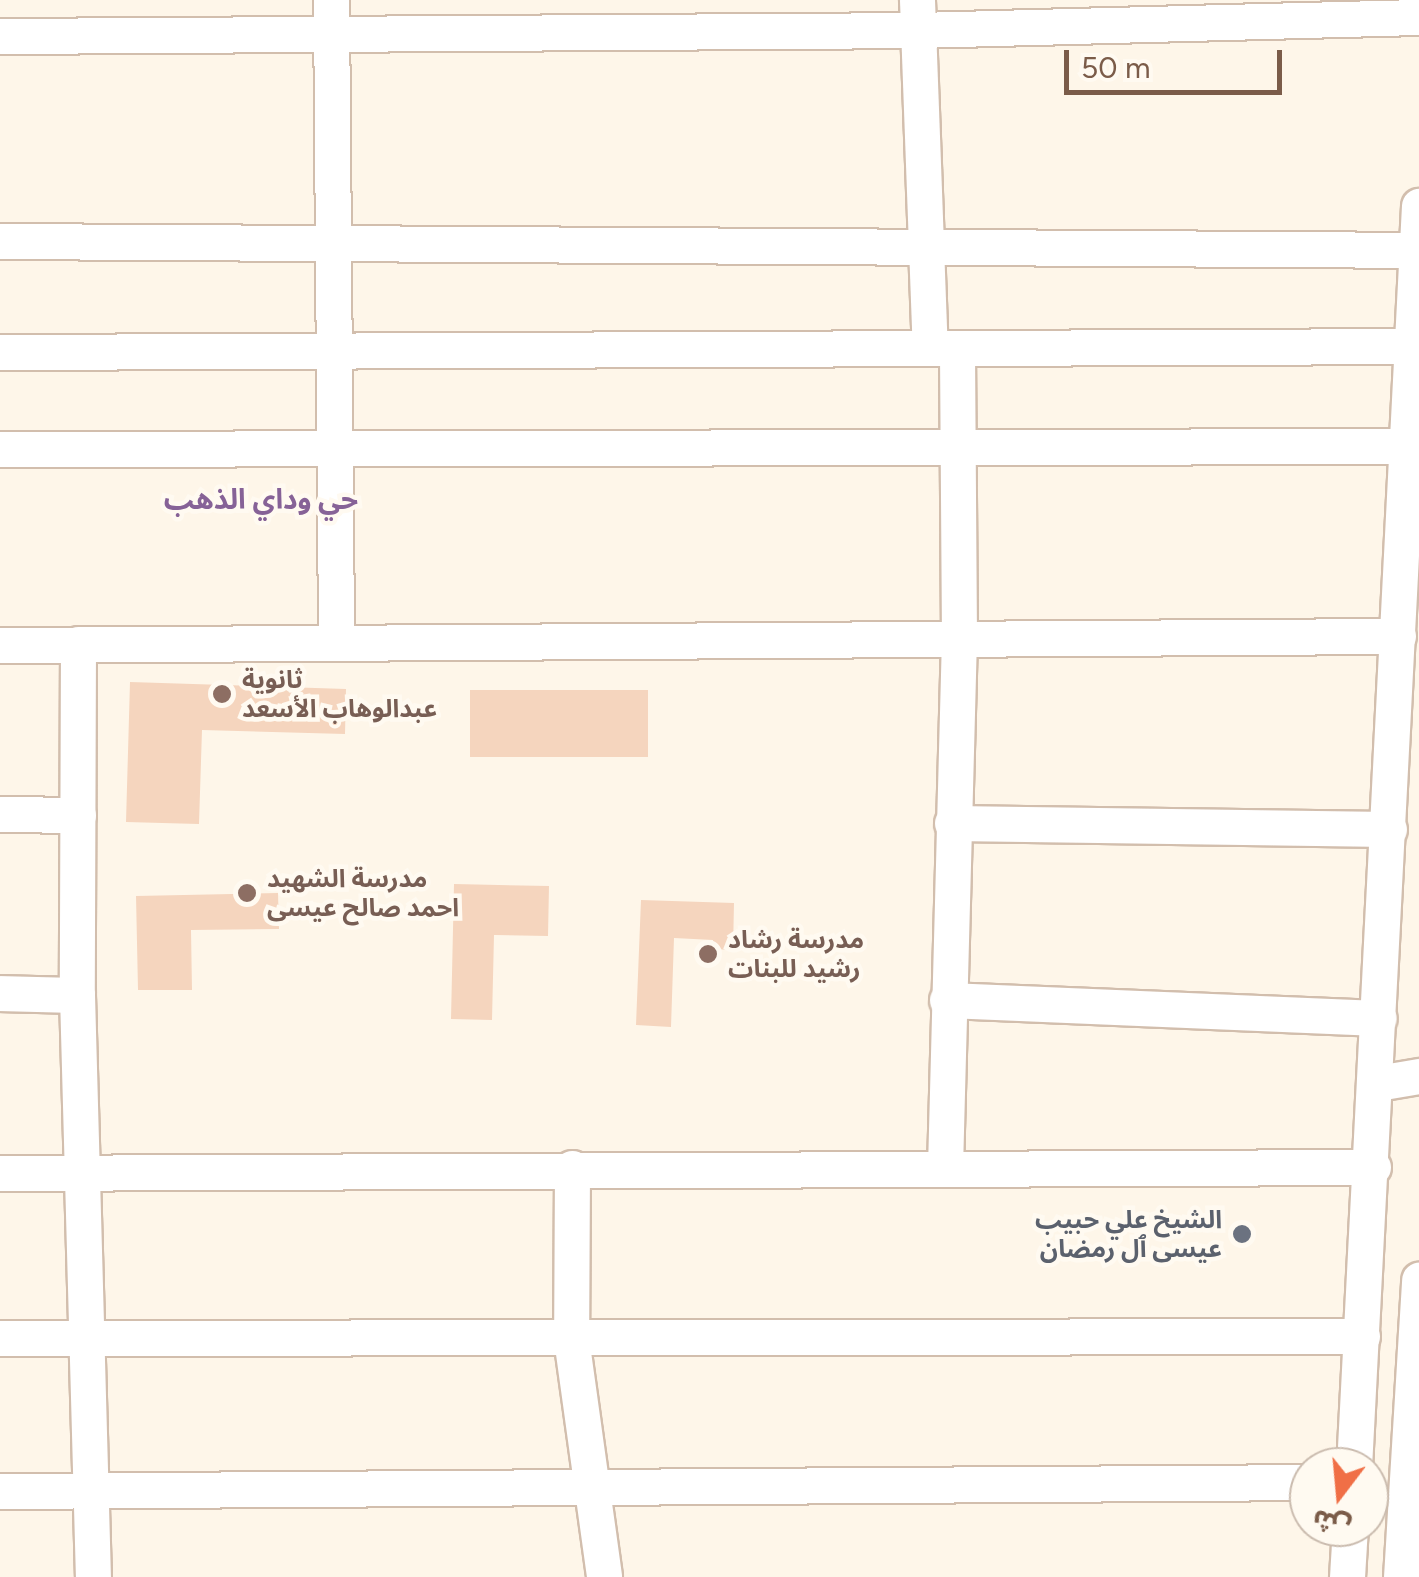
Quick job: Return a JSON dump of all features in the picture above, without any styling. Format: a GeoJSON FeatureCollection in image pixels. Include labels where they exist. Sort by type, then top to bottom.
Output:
{"type":"FeatureCollection","features":[{"type":"Feature","properties":{"kind":"street"},"geometry":{"type":"LineString","coordinates":[[918,15],[928,246],[957,446],[959,638],[945,1168]]}},
{"type":"Feature","properties":{"kind":"street"},"geometry":{"type":"LineString","coordinates":[[331,17],[329,350],[336,643]]}},
{"type":"Feature","properties":{"kind":"street"},"geometry":{"type":"LineString","coordinates":[[0,36],[331,17],[1419,17]]}},
{"type":"Feature","properties":{"kind":"street"},"geometry":{"type":"LineString","coordinates":[[1355,1447],[1373,1167],[1419,206]]}},
{"type":"Feature","properties":{"kind":"street"},"geometry":{"type":"LineString","coordinates":[[0,241],[1417,250]]}},
{"type":"Feature","properties":{"kind":"street"},"geometry":{"type":"LineString","coordinates":[[0,352],[1412,346]]}},
{"type":"Feature","properties":{"kind":"street"},"geometry":{"type":"LineString","coordinates":[[0,449],[1407,446]]}},
{"type":"Feature","properties":{"kind":"street"},"geometry":{"type":"LineString","coordinates":[[0,645],[1398,636]]}},
{"type":"Feature","properties":{"kind":"street"},"geometry":{"type":"LineString","coordinates":[[78,644],[77,995],[93,1577]]}},
{"type":"Feature","properties":{"kind":"street"},"geometry":{"type":"LineString","coordinates":[[0,814],[78,815]]}},
{"type":"Feature","properties":{"kind":"street"},"geometry":{"type":"LineString","coordinates":[[952,823],[1389,829]]}},
{"type":"Feature","properties":{"kind":"street"},"geometry":{"type":"LineString","coordinates":[[0,994],[77,995]]}},
{"type":"Feature","properties":{"kind":"street"},"geometry":{"type":"LineString","coordinates":[[947,1000],[1380,1018]]}},
{"type":"Feature","properties":{"kind":"street"},"geometry":{"type":"LineString","coordinates":[[1376,1083],[1419,1076]]}},
{"type":"Feature","properties":{"kind":"street"},"geometry":{"type":"LineString","coordinates":[[0,1173],[1373,1167]]}},
{"type":"Feature","properties":{"kind":"street"},"geometry":{"type":"LineString","coordinates":[[572,1168],[572,1338],[588,1488],[604,1577]]}},
{"type":"Feature","properties":{"kind":"street"},"geometry":{"type":"LineString","coordinates":[[1401,1577],[1419,1280]]}},
{"type":"Feature","properties":{"kind":"street"},"geometry":{"type":"LineString","coordinates":[[0,1338],[1362,1336]]}},
{"type":"Feature","properties":{"kind":"street"},"geometry":{"type":"LineString","coordinates":[[0,1491],[1289,1482]]}},
{"type":"Feature","properties":{"kind":"street"},"geometry":{"type":"LineString","coordinates":[[1347,1577],[1349,1547]]}},
{"type":"Feature","properties":{"kind":"building"},"geometry":{"type":"Polygon","coordinates":[[[130,682],[346,689],[345,734],[202,730],[199,824],[126,822],[130,682]]]}},
{"type":"Feature","properties":{"kind":"building"},"geometry":{"type":"Polygon","coordinates":[[[470,690],[648,690],[648,757],[470,757],[470,690]]]}},
{"type":"Feature","properties":{"kind":"building"},"geometry":{"type":"Polygon","coordinates":[[[454,884],[549,886],[548,936],[494,935],[492,1020],[451,1019],[454,884]]]}},
{"type":"Feature","properties":{"kind":"building"},"geometry":{"type":"Polygon","coordinates":[[[278,893],[279,929],[191,930],[192,990],[138,990],[136,896],[278,893]]]}},
{"type":"Feature","properties":{"kind":"building"},"geometry":{"type":"Polygon","coordinates":[[[641,900],[734,903],[733,950],[713,949],[713,940],[674,938],[671,1027],[636,1025],[641,900]]]}},
{"type":"Feature","properties":{"kind":"place","name":"ثانوية عبدالوهاب الأسعد"},"geometry":{"type":"Point","coordinates":[222,694]}},
{"type":"Feature","properties":{"kind":"place","name":"مدرسة الشهيد احمد صالح عيسى"},"geometry":{"type":"Point","coordinates":[247,893]}},
{"type":"Feature","properties":{"kind":"place","name":"مدرسة رشاد رشيد للبنات"},"geometry":{"type":"Point","coordinates":[708,954]}},
{"type":"Feature","properties":{"kind":"place","name":"الشيخ علي حبيب عيسى ٱل رمضان"},"geometry":{"type":"Point","coordinates":[1242,1234]}},
{"type":"Feature","properties":{"kind":"district","name":"حي وداي الذهب"},"geometry":{"type":"Point","coordinates":[261,499]}}]}
